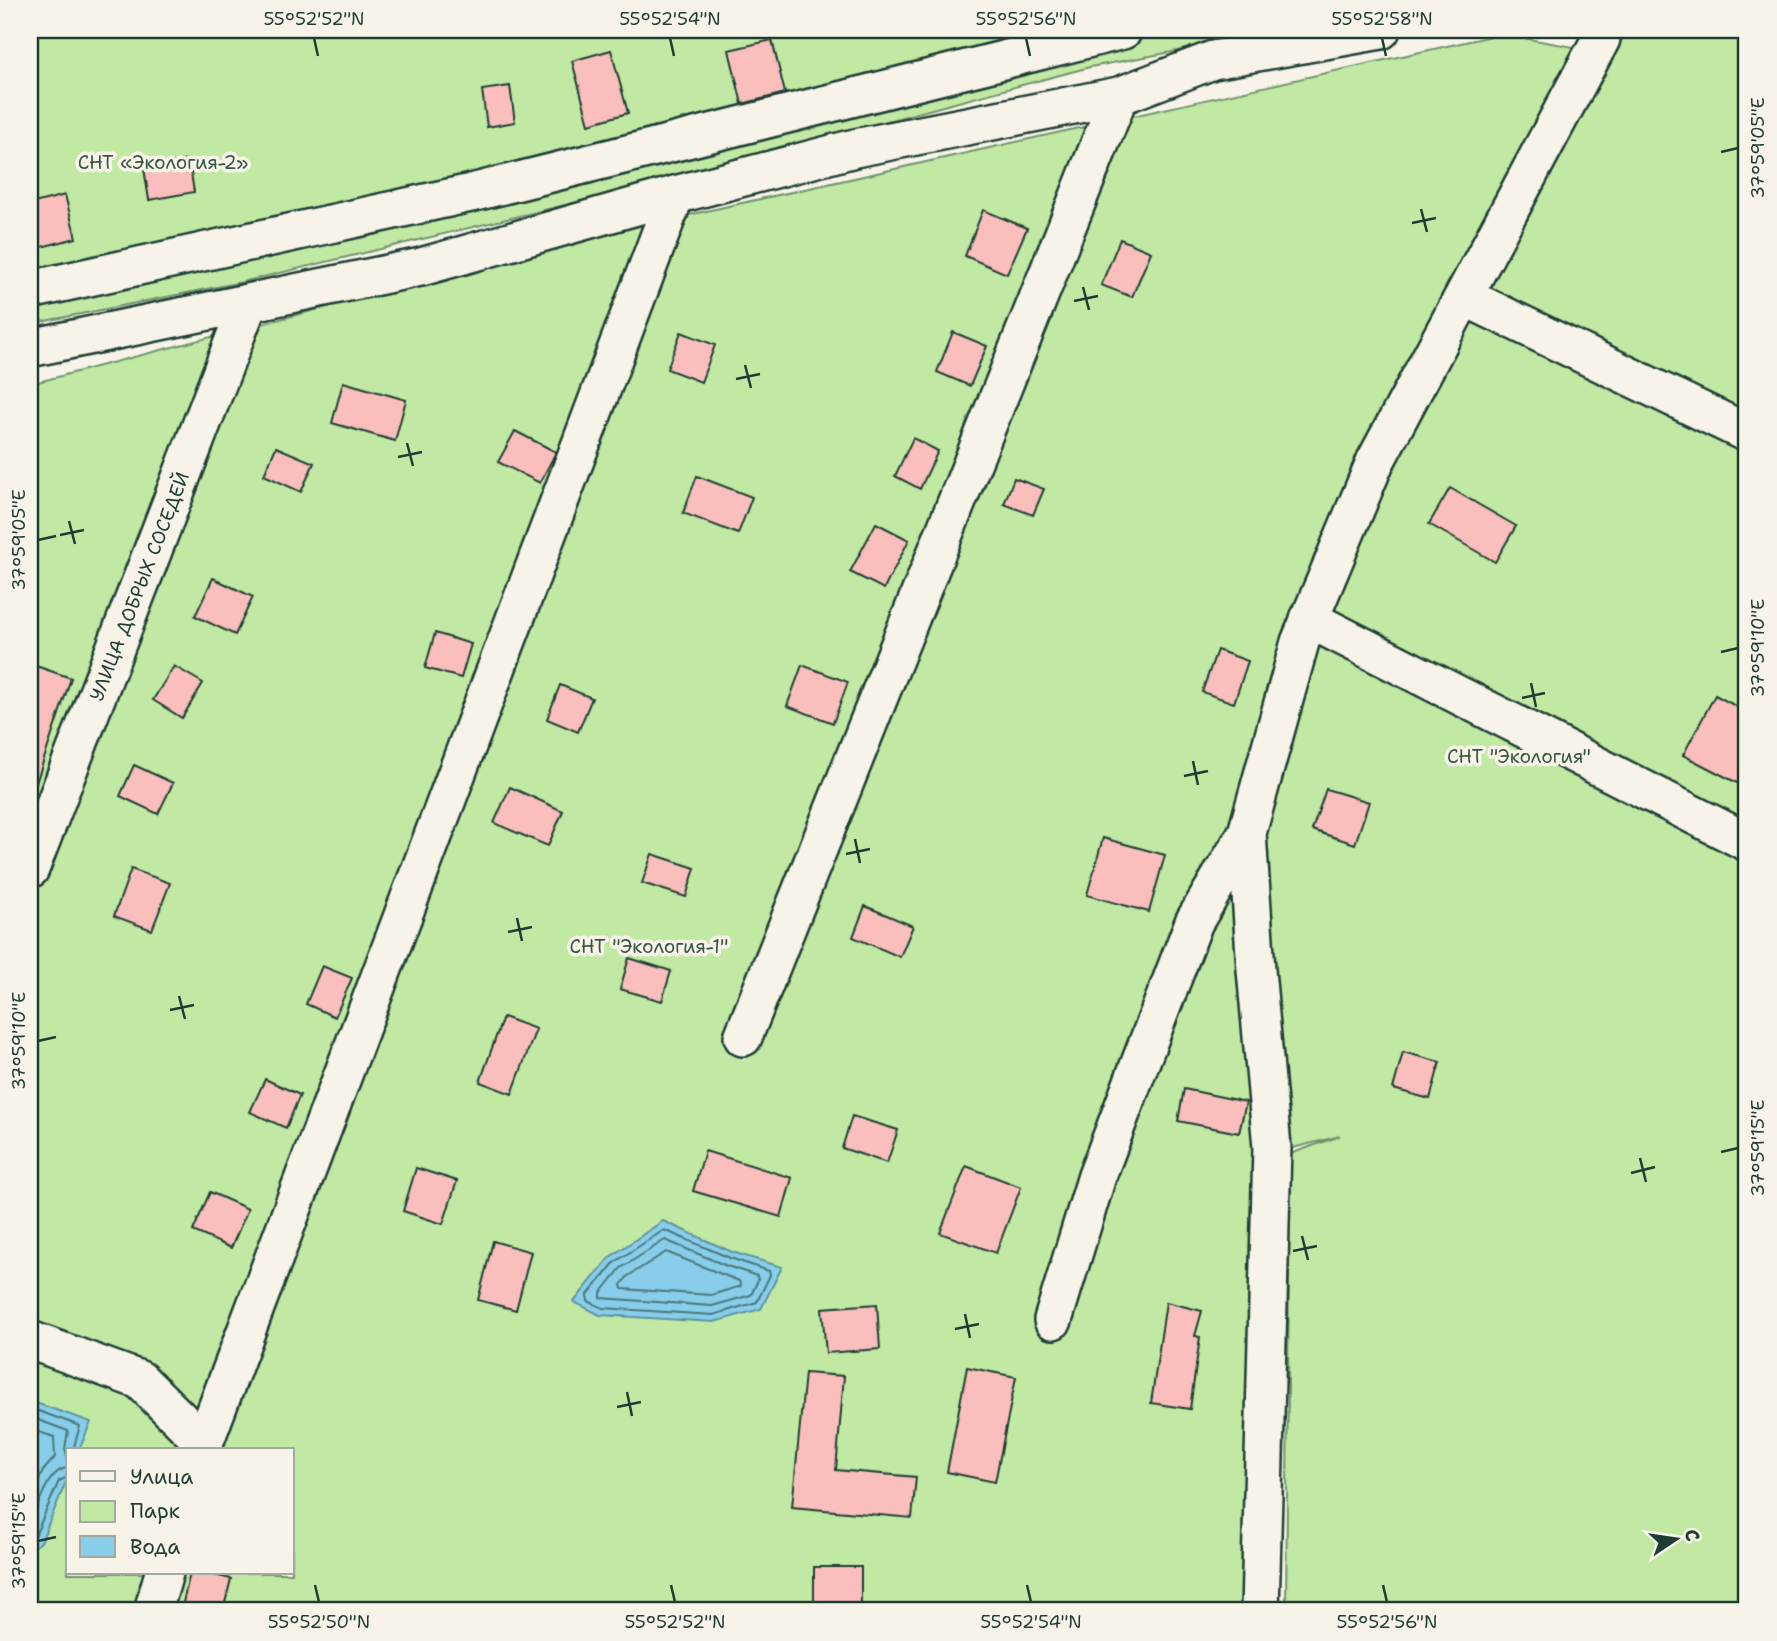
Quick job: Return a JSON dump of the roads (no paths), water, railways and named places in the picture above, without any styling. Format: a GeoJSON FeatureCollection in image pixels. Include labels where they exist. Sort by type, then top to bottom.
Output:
{"type":"FeatureCollection","features":[{"type":"Feature","properties":{"kind":"street"},"geometry":{"type":"LineString","coordinates":[[30,290],[471,192],[1123,30]]}},
{"type":"Feature","properties":{"kind":"street"},"geometry":{"type":"LineString","coordinates":[[30,348],[421,267],[675,195],[855,148],[1119,96],[1213,60],[1381,30]]}},
{"type":"Feature","properties":{"kind":"street"},"geometry":{"type":"LineString","coordinates":[[1053,1320],[1097,1176],[1194,922],[1247,833],[1300,642],[1309,619],[1375,462],[1465,297],[1593,33]]}},
{"type":"Feature","properties":{"kind":"street"},"geometry":{"type":"LineString","coordinates":[[743,1037],[1119,96]]}},
{"type":"Feature","properties":{"kind":"street"},"geometry":{"type":"LineString","coordinates":[[30,1340],[140,1380],[203,1446],[675,195]]}},
{"type":"Feature","properties":{"kind":"street"},"geometry":{"type":"LineString","coordinates":[[1465,297],[1747,433]]}},
{"type":"Feature","properties":{"kind":"street","name":"УЛИЦА ДОБРЫХ СОСЕДЕЙ"},"geometry":{"type":"LineString","coordinates":[[30,869],[248,304]]}},
{"type":"Feature","properties":{"kind":"street"},"geometry":{"type":"LineString","coordinates":[[1309,619],[1747,842]]}},
{"type":"Feature","properties":{"kind":"street"},"geometry":{"type":"LineString","coordinates":[[1247,833],[1272,1147],[1260,1611]]}},
{"type":"Feature","properties":{"kind":"street"},"geometry":{"type":"LineString","coordinates":[[153,1611],[164,1574]]}},
{"type":"Feature","properties":{"kind":"water"},"geometry":{"type":"Polygon","coordinates":[[[663,1221],[732,1252],[782,1267],[761,1309],[714,1322],[600,1315],[574,1302],[610,1257],[663,1221]]]}},
{"type":"Feature","properties":{"kind":"water"},"geometry":{"type":"Polygon","coordinates":[[[30,1401],[91,1422],[80,1448],[66,1448],[66,1482],[41,1542],[30,1550],[30,1401]]]}},
{"type":"Feature","properties":{"kind":"park label","name":"СНТ «Экология-2»"},"geometry":{"type":"Point","coordinates":[163,162]}},
{"type":"Feature","properties":{"kind":"park label","name":"СНТ \"Экология\""},"geometry":{"type":"Point","coordinates":[1519,756]}},
{"type":"Feature","properties":{"kind":"park label","name":"СНТ \"Экология-1\""},"geometry":{"type":"Point","coordinates":[649,946]}}]}
